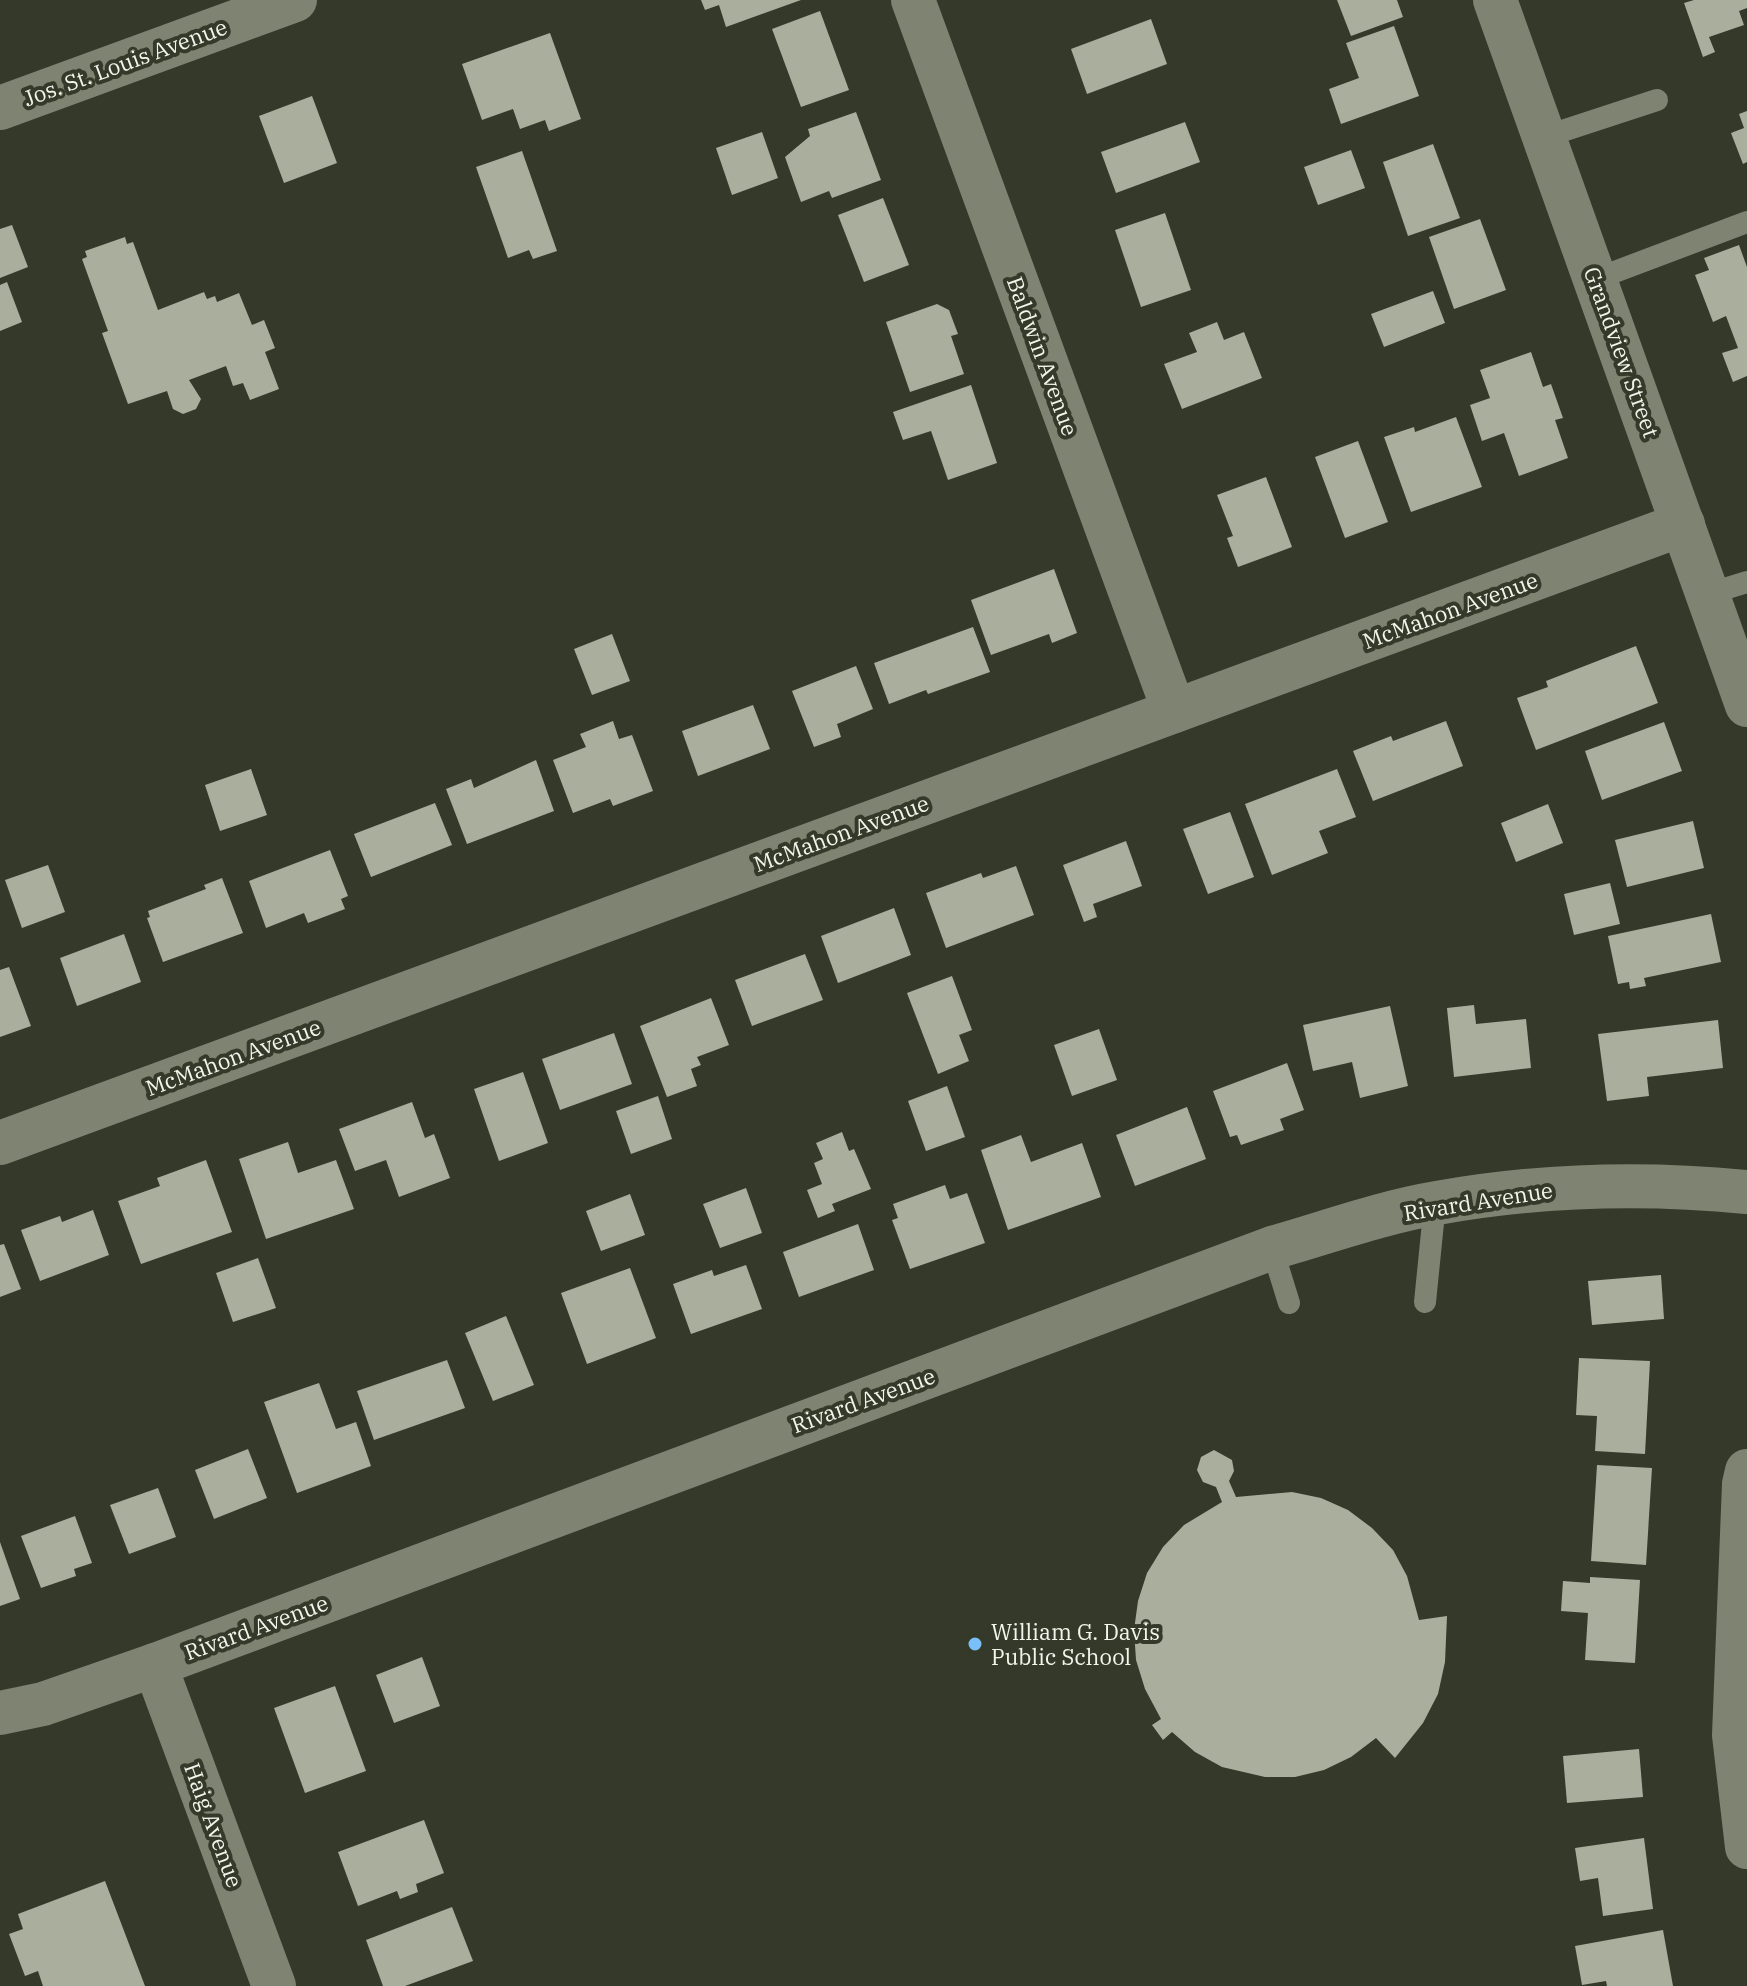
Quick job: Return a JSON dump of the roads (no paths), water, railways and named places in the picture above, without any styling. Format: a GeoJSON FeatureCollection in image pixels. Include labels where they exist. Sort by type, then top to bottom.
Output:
{"type":"FeatureCollection","features":[{"type":"Feature","properties":{"kind":"street","name":"Jos. St. Louis Avenue"},"geometry":{"type":"LineString","coordinates":[[0,108],[295,0]]}},
{"type":"Feature","properties":{"kind":"street","name":"Baldwin Avenue"},"geometry":{"type":"LineString","coordinates":[[913,0],[1174,711]]}},
{"type":"Feature","properties":{"kind":"street","name":"Grandview Street"},"geometry":{"type":"LineString","coordinates":[[1495,0],[1683,524],[1728,588],[1747,705]]}},
{"type":"Feature","properties":{"kind":"street","name":"McMahon Avenue"},"geometry":{"type":"LineString","coordinates":[[0,1143],[1683,524]]}},
{"type":"Feature","properties":{"kind":"street","name":"Rivard Avenue"},"geometry":{"type":"LineString","coordinates":[[0,1713],[43,1704],[155,1665],[1272,1248],[1435,1203],[1549,1188],[1704,1187],[1747,1192]]}},
{"type":"Feature","properties":{"kind":"street"},"geometry":{"type":"LineString","coordinates":[[1747,1471],[1740,1737],[1747,1847]]}},
{"type":"Feature","properties":{"kind":"street","name":"Haig Avenue"},"geometry":{"type":"LineString","coordinates":[[155,1665],[274,1986]]}},
{"type":"Feature","properties":{"kind":"lane"},"geometry":{"type":"LineString","coordinates":[[1544,137],[1657,100]]}},
{"type":"Feature","properties":{"kind":"lane"},"geometry":{"type":"LineString","coordinates":[[1596,279],[1747,222]]}},
{"type":"Feature","properties":{"kind":"lane"},"geometry":{"type":"LineString","coordinates":[[1425,1302],[1435,1203]]}},
{"type":"Feature","properties":{"kind":"lane"},"geometry":{"type":"LineString","coordinates":[[1272,1248],[1289,1303]]}},
{"type":"Feature","properties":{"kind":"place","name":"William G. Davis Public School"},"geometry":{"type":"Point","coordinates":[975,1644]}}]}
